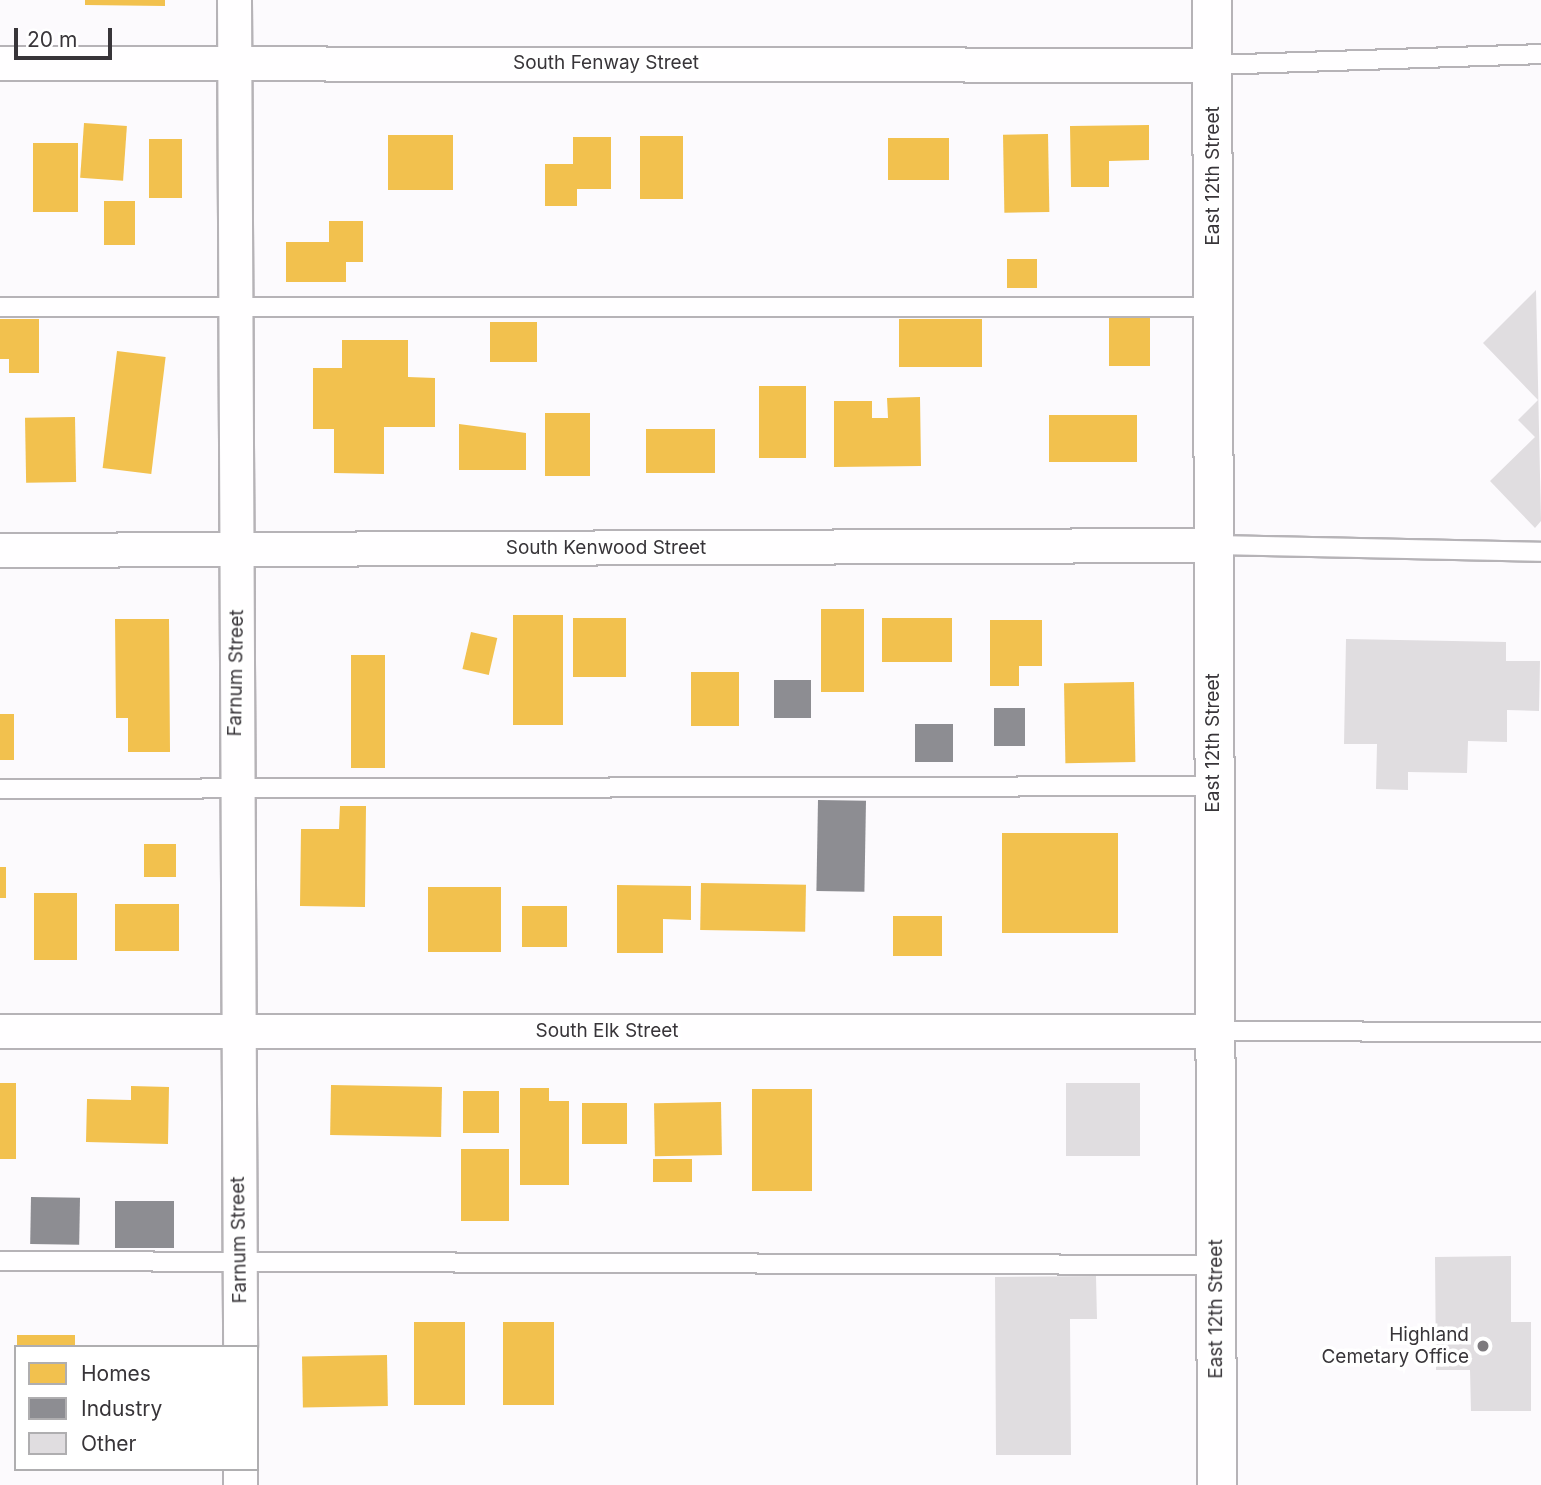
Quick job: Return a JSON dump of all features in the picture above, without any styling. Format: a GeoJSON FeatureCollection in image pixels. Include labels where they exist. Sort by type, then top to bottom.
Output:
{"type":"FeatureCollection","features":[{"type":"Feature","properties":{"kind":"street","name":"Farnum Street"},"geometry":{"type":"LineString","coordinates":[[234,0],[232,62],[237,550],[234,788],[240,1345]]}},
{"type":"Feature","properties":{"kind":"street","name":"East 12th Street"},"geometry":{"type":"LineString","coordinates":[[1212,0],[1217,1485]]}},
{"type":"Feature","properties":{"kind":"street","name":"South Fenway Street"},"geometry":{"type":"LineString","coordinates":[[0,63],[1212,65]]}},
{"type":"Feature","properties":{"kind":"street","name":"South Kenwood Street"},"geometry":{"type":"LineString","coordinates":[[0,550],[1213,545]]}},
{"type":"Feature","properties":{"kind":"street","name":"South Elk Street"},"geometry":{"type":"LineString","coordinates":[[0,1031],[1214,1031]]}},
{"type":"Feature","properties":{"kind":"lane"},"geometry":{"type":"LineString","coordinates":[[1212,65],[1541,54]]}},
{"type":"Feature","properties":{"kind":"lane"},"geometry":{"type":"LineString","coordinates":[[0,307],[1213,307]]}},
{"type":"Feature","properties":{"kind":"lane"},"geometry":{"type":"LineString","coordinates":[[1213,545],[1541,552]]}},
{"type":"Feature","properties":{"kind":"lane"},"geometry":{"type":"LineString","coordinates":[[0,789],[1213,786]]}},
{"type":"Feature","properties":{"kind":"lane"},"geometry":{"type":"LineString","coordinates":[[1214,1031],[1541,1032]]}},
{"type":"Feature","properties":{"kind":"lane"},"geometry":{"type":"LineString","coordinates":[[0,1261],[1216,1265]]}},
{"type":"Feature","properties":{"kind":"building: Homes"},"geometry":{"type":"Polygon","coordinates":[[[85,0],[165,0],[165,6],[85,5],[85,0]]]}},
{"type":"Feature","properties":{"kind":"building: Homes"},"geometry":{"type":"Polygon","coordinates":[[[84,123],[127,126],[123,181],[80,178],[84,123]]]}},
{"type":"Feature","properties":{"kind":"building: Homes"},"geometry":{"type":"Polygon","coordinates":[[[1149,125],[1149,160],[1109,161],[1109,187],[1071,187],[1070,126],[1149,125]]]}},
{"type":"Feature","properties":{"kind":"building: Homes"},"geometry":{"type":"Polygon","coordinates":[[[1048,134],[1049,212],[1004,213],[1003,135],[1048,134]]]}},
{"type":"Feature","properties":{"kind":"building: Homes"},"geometry":{"type":"Polygon","coordinates":[[[388,135],[453,135],[453,190],[388,190],[388,135]]]}},
{"type":"Feature","properties":{"kind":"building: Homes"},"geometry":{"type":"Polygon","coordinates":[[[640,136],[683,136],[683,199],[640,199],[640,136]]]}},
{"type":"Feature","properties":{"kind":"building: Homes"},"geometry":{"type":"Polygon","coordinates":[[[573,137],[611,137],[611,189],[577,189],[577,206],[545,206],[545,164],[573,164],[573,137]]]}},
{"type":"Feature","properties":{"kind":"building: Homes"},"geometry":{"type":"Polygon","coordinates":[[[888,138],[949,138],[949,180],[888,180],[888,138]]]}},
{"type":"Feature","properties":{"kind":"building: Homes"},"geometry":{"type":"Polygon","coordinates":[[[149,139],[182,139],[182,198],[149,198],[149,139]]]}},
{"type":"Feature","properties":{"kind":"building: Homes"},"geometry":{"type":"Polygon","coordinates":[[[33,143],[78,143],[78,212],[33,212],[33,143]]]}},
{"type":"Feature","properties":{"kind":"building: Homes"},"geometry":{"type":"Polygon","coordinates":[[[104,201],[135,201],[135,245],[104,245],[104,201]]]}},
{"type":"Feature","properties":{"kind":"building: Homes"},"geometry":{"type":"Polygon","coordinates":[[[329,221],[363,221],[363,262],[346,262],[346,282],[286,282],[286,242],[329,242],[329,221]]]}},
{"type":"Feature","properties":{"kind":"building: Homes"},"geometry":{"type":"Polygon","coordinates":[[[1007,259],[1037,259],[1037,288],[1007,288],[1007,259]]]}},
{"type":"Feature","properties":{"kind":"building: Homes"},"geometry":{"type":"Polygon","coordinates":[[[1109,318],[1150,318],[1150,366],[1109,366],[1109,318]]]}},
{"type":"Feature","properties":{"kind":"building: Homes"},"geometry":{"type":"Polygon","coordinates":[[[0,319],[39,319],[39,373],[9,373],[9,359],[0,359],[0,319]]]}},
{"type":"Feature","properties":{"kind":"building: Homes"},"geometry":{"type":"Polygon","coordinates":[[[899,319],[982,319],[982,367],[899,367],[899,319]]]}},
{"type":"Feature","properties":{"kind":"building: Homes"},"geometry":{"type":"Polygon","coordinates":[[[490,322],[537,322],[537,362],[490,362],[490,322]]]}},
{"type":"Feature","properties":{"kind":"building: Homes"},"geometry":{"type":"Polygon","coordinates":[[[342,340],[408,340],[408,377],[435,378],[435,427],[384,427],[384,474],[334,473],[334,429],[313,429],[313,368],[342,368],[342,340]]]}},
{"type":"Feature","properties":{"kind":"building: Homes"},"geometry":{"type":"Polygon","coordinates":[[[117,351],[166,357],[151,474],[103,468],[117,351]]]}},
{"type":"Feature","properties":{"kind":"building: Homes"},"geometry":{"type":"Polygon","coordinates":[[[759,386],[806,386],[806,458],[759,458],[759,386]]]}},
{"type":"Feature","properties":{"kind":"building: Homes"},"geometry":{"type":"Polygon","coordinates":[[[920,397],[921,466],[834,467],[834,401],[872,401],[872,418],[888,418],[887,398],[920,397]]]}},
{"type":"Feature","properties":{"kind":"building: Homes"},"geometry":{"type":"Polygon","coordinates":[[[545,413],[590,413],[590,476],[545,476],[545,413]]]}},
{"type":"Feature","properties":{"kind":"building: Homes"},"geometry":{"type":"Polygon","coordinates":[[[1049,415],[1137,415],[1137,462],[1049,462],[1049,415]]]}},
{"type":"Feature","properties":{"kind":"building: Homes"},"geometry":{"type":"Polygon","coordinates":[[[75,417],[76,482],[26,483],[25,418],[75,417]]]}},
{"type":"Feature","properties":{"kind":"building: Homes"},"geometry":{"type":"Polygon","coordinates":[[[459,424],[526,433],[526,470],[459,470],[459,424]]]}},
{"type":"Feature","properties":{"kind":"building: Homes"},"geometry":{"type":"Polygon","coordinates":[[[646,429],[715,429],[715,473],[646,473],[646,429]]]}},
{"type":"Feature","properties":{"kind":"building: Homes"},"geometry":{"type":"Polygon","coordinates":[[[821,609],[864,609],[864,692],[821,692],[821,609]]]}},
{"type":"Feature","properties":{"kind":"building: Homes"},"geometry":{"type":"Polygon","coordinates":[[[513,615],[563,615],[563,725],[513,725],[513,615]]]}},
{"type":"Feature","properties":{"kind":"building: Homes"},"geometry":{"type":"Polygon","coordinates":[[[573,618],[626,618],[626,677],[573,677],[573,618]]]}},
{"type":"Feature","properties":{"kind":"building: Homes"},"geometry":{"type":"Polygon","coordinates":[[[882,618],[952,618],[952,662],[882,662],[882,618]]]}},
{"type":"Feature","properties":{"kind":"building: Homes"},"geometry":{"type":"Polygon","coordinates":[[[115,619],[169,619],[170,752],[128,752],[128,718],[116,718],[115,619]]]}},
{"type":"Feature","properties":{"kind":"building: Homes"},"geometry":{"type":"Polygon","coordinates":[[[990,620],[1042,620],[1042,666],[1019,666],[1019,686],[990,686],[990,620]]]}},
{"type":"Feature","properties":{"kind":"building: Homes"},"geometry":{"type":"Polygon","coordinates":[[[471,632],[497,638],[489,675],[462,669],[471,632]]]}},
{"type":"Feature","properties":{"kind":"building: Homes"},"geometry":{"type":"Polygon","coordinates":[[[351,655],[385,655],[385,768],[351,768],[351,655]]]}},
{"type":"Feature","properties":{"kind":"building: Homes"},"geometry":{"type":"Polygon","coordinates":[[[691,672],[739,672],[739,726],[691,726],[691,672]]]}},
{"type":"Feature","properties":{"kind":"building: Homes"},"geometry":{"type":"Polygon","coordinates":[[[1134,682],[1135,762],[1065,763],[1064,683],[1134,682]]]}},
{"type":"Feature","properties":{"kind":"building: Homes"},"geometry":{"type":"Polygon","coordinates":[[[0,714],[14,714],[14,760],[0,760],[0,714]]]}},
{"type":"Feature","properties":{"kind":"building: Homes"},"geometry":{"type":"Polygon","coordinates":[[[340,806],[366,806],[365,907],[300,906],[301,829],[339,829],[340,806]]]}},
{"type":"Feature","properties":{"kind":"building: Homes"},"geometry":{"type":"Polygon","coordinates":[[[1002,833],[1118,833],[1118,933],[1002,933],[1002,833]]]}},
{"type":"Feature","properties":{"kind":"building: Homes"},"geometry":{"type":"Polygon","coordinates":[[[144,844],[176,844],[176,877],[144,877],[144,844]]]}},
{"type":"Feature","properties":{"kind":"building: Homes"},"geometry":{"type":"Polygon","coordinates":[[[0,867],[6,867],[6,898],[0,898],[0,867]]]}},
{"type":"Feature","properties":{"kind":"building: Homes"},"geometry":{"type":"Polygon","coordinates":[[[701,883],[806,885],[805,932],[700,930],[701,883]]]}},
{"type":"Feature","properties":{"kind":"building: Homes"},"geometry":{"type":"Polygon","coordinates":[[[617,885],[691,886],[691,920],[663,919],[663,953],[617,953],[617,885]]]}},
{"type":"Feature","properties":{"kind":"building: Homes"},"geometry":{"type":"Polygon","coordinates":[[[428,887],[501,887],[501,952],[428,952],[428,887]]]}},
{"type":"Feature","properties":{"kind":"building: Homes"},"geometry":{"type":"Polygon","coordinates":[[[34,893],[77,893],[77,960],[34,960],[34,893]]]}},
{"type":"Feature","properties":{"kind":"building: Homes"},"geometry":{"type":"Polygon","coordinates":[[[115,904],[179,904],[179,951],[115,951],[115,904]]]}},
{"type":"Feature","properties":{"kind":"building: Homes"},"geometry":{"type":"Polygon","coordinates":[[[522,906],[567,906],[567,947],[522,947],[522,906]]]}},
{"type":"Feature","properties":{"kind":"building: Homes"},"geometry":{"type":"Polygon","coordinates":[[[893,916],[942,916],[942,956],[893,956],[893,916]]]}},
{"type":"Feature","properties":{"kind":"building: Homes"},"geometry":{"type":"Polygon","coordinates":[[[0,1083],[16,1083],[16,1159],[0,1159],[0,1083]]]}},
{"type":"Feature","properties":{"kind":"building: Homes"},"geometry":{"type":"Polygon","coordinates":[[[331,1085],[442,1087],[441,1137],[330,1135],[331,1085]]]}},
{"type":"Feature","properties":{"kind":"building: Homes"},"geometry":{"type":"Polygon","coordinates":[[[131,1086],[169,1087],[168,1144],[86,1142],[87,1099],[131,1100],[131,1086]]]}},
{"type":"Feature","properties":{"kind":"building: Homes"},"geometry":{"type":"Polygon","coordinates":[[[520,1088],[549,1088],[549,1101],[569,1101],[569,1185],[520,1185],[520,1088]]]}},
{"type":"Feature","properties":{"kind":"building: Homes"},"geometry":{"type":"Polygon","coordinates":[[[752,1089],[812,1089],[812,1191],[752,1191],[752,1089]]]}},
{"type":"Feature","properties":{"kind":"building: Homes"},"geometry":{"type":"Polygon","coordinates":[[[463,1091],[499,1091],[499,1133],[463,1133],[463,1091]]]}},
{"type":"Feature","properties":{"kind":"building: Homes"},"geometry":{"type":"Polygon","coordinates":[[[721,1102],[722,1155],[655,1156],[654,1103],[721,1102]]]}},
{"type":"Feature","properties":{"kind":"building: Homes"},"geometry":{"type":"Polygon","coordinates":[[[582,1103],[627,1103],[627,1144],[582,1144],[582,1103]]]}},
{"type":"Feature","properties":{"kind":"building: Homes"},"geometry":{"type":"Polygon","coordinates":[[[461,1149],[509,1149],[509,1221],[461,1221],[461,1149]]]}},
{"type":"Feature","properties":{"kind":"building: Homes"},"geometry":{"type":"Polygon","coordinates":[[[653,1159],[692,1159],[692,1182],[653,1182],[653,1159]]]}},
{"type":"Feature","properties":{"kind":"building: Homes"},"geometry":{"type":"Polygon","coordinates":[[[414,1322],[465,1322],[465,1405],[414,1405],[414,1322]]]}},
{"type":"Feature","properties":{"kind":"building: Homes"},"geometry":{"type":"Polygon","coordinates":[[[503,1322],[554,1322],[554,1405],[503,1405],[503,1322]]]}},
{"type":"Feature","properties":{"kind":"building: Homes"},"geometry":{"type":"Polygon","coordinates":[[[17,1335],[75,1335],[75,1345],[17,1345],[17,1335]]]}},
{"type":"Feature","properties":{"kind":"building: Homes"},"geometry":{"type":"Polygon","coordinates":[[[387,1355],[388,1406],[303,1407],[302,1356],[387,1355]]]}},
{"type":"Feature","properties":{"kind":"building: Industry"},"geometry":{"type":"Polygon","coordinates":[[[774,680],[811,680],[811,718],[774,718],[774,680]]]}},
{"type":"Feature","properties":{"kind":"building: Industry"},"geometry":{"type":"Polygon","coordinates":[[[994,708],[1025,708],[1025,746],[994,746],[994,708]]]}},
{"type":"Feature","properties":{"kind":"building: Industry"},"geometry":{"type":"Polygon","coordinates":[[[915,724],[953,724],[953,762],[915,762],[915,724]]]}},
{"type":"Feature","properties":{"kind":"building: Industry"},"geometry":{"type":"Polygon","coordinates":[[[818,800],[866,801],[864,892],[816,891],[818,800]]]}},
{"type":"Feature","properties":{"kind":"building: Industry"},"geometry":{"type":"Polygon","coordinates":[[[31,1197],[80,1198],[79,1245],[30,1244],[31,1197]]]}},
{"type":"Feature","properties":{"kind":"building: Industry"},"geometry":{"type":"Polygon","coordinates":[[[115,1201],[174,1201],[174,1248],[115,1248],[115,1201]]]}},
{"type":"Feature","properties":{"kind":"building: Other"},"geometry":{"type":"Polygon","coordinates":[[[1536,290],[1541,521],[1535,528],[1490,481],[1535,437],[1518,420],[1538,400],[1483,343],[1536,290]]]}},
{"type":"Feature","properties":{"kind":"building: Other"},"geometry":{"type":"Polygon","coordinates":[[[1346,639],[1506,642],[1506,661],[1540,661],[1539,711],[1507,710],[1507,742],[1468,741],[1467,773],[1408,772],[1408,790],[1376,789],[1377,744],[1344,744],[1346,639]]]}},
{"type":"Feature","properties":{"kind":"building: Other"},"geometry":{"type":"Polygon","coordinates":[[[1066,1083],[1140,1083],[1140,1156],[1066,1156],[1066,1083]]]}},
{"type":"Feature","properties":{"kind":"building: Other","name":"Highland Cemetary Office"},"geometry":{"type":"Polygon","coordinates":[[[1511,1256],[1511,1322],[1531,1322],[1531,1411],[1471,1411],[1470,1370],[1436,1370],[1435,1257],[1511,1256]]]}},
{"type":"Feature","properties":{"kind":"building: Other"},"geometry":{"type":"Polygon","coordinates":[[[1096,1276],[1097,1319],[1070,1319],[1071,1455],[996,1455],[995,1277],[1096,1276]]]}},
{"type":"Feature","properties":{"kind":"place","name":"Highland Cemetary Office"},"geometry":{"type":"Point","coordinates":[1483,1346]}}]}
